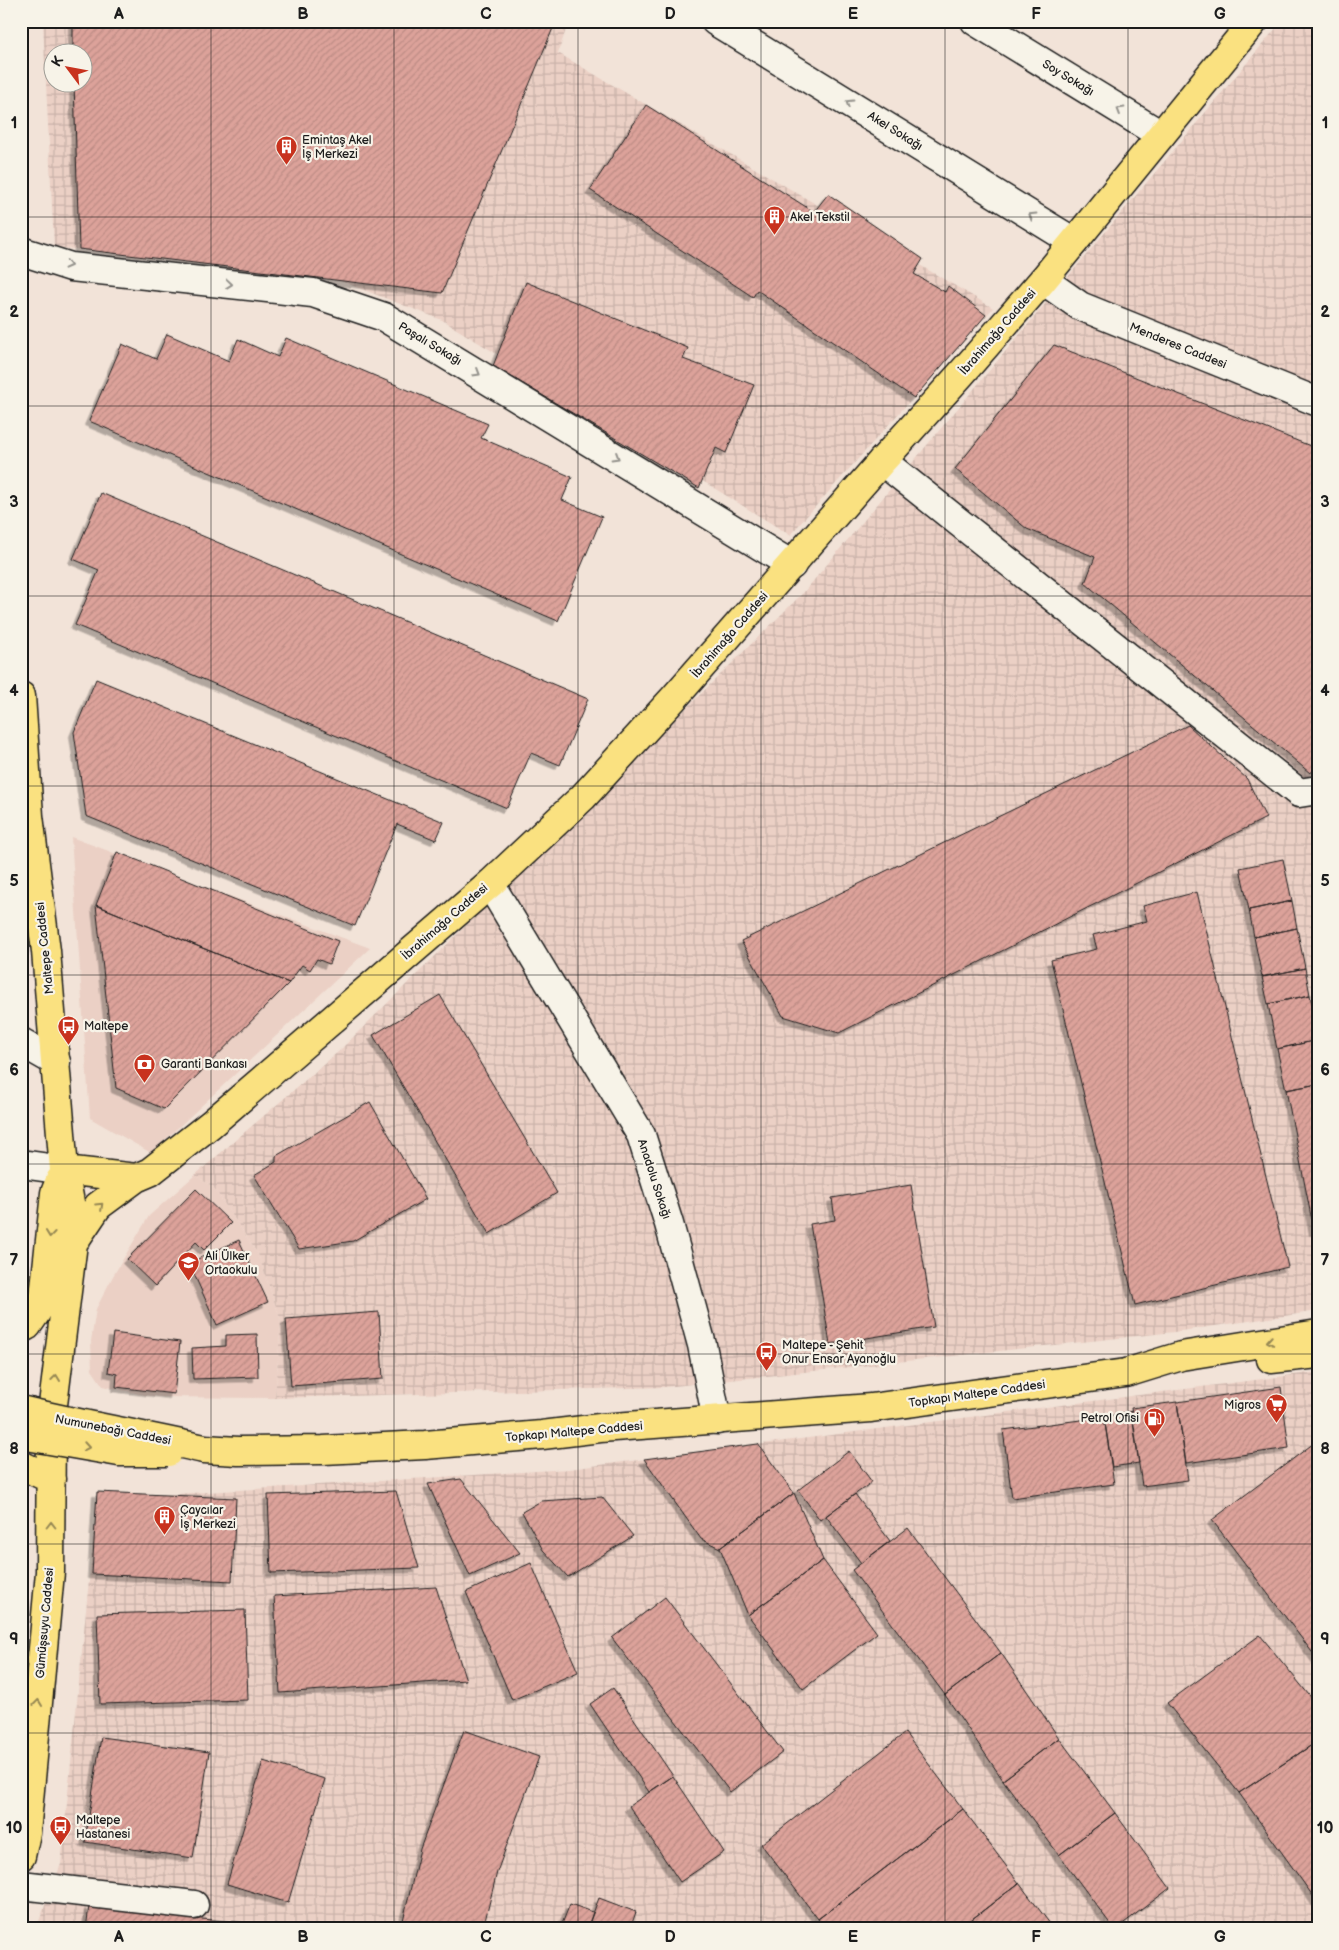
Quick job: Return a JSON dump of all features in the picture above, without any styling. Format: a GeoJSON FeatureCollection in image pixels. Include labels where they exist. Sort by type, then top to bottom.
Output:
{"type":"FeatureCollection","features":[{"type":"Feature","properties":{"kind":"main road","name":"İbrahimağa Caddesi"},"geometry":{"type":"LineString","coordinates":[[74,1243],[98,1206],[136,1178],[150,1172],[211,1124],[490,884],[582,797],[674,699],[1043,280],[1253,21]]}},
{"type":"Feature","properties":{"kind":"main road","name":"Maltepe Caddesi"},"geometry":{"type":"LineString","coordinates":[[21,696],[22,743],[29,816],[46,951],[64,1170],[71,1208],[74,1243]]}},
{"type":"Feature","properties":{"kind":"main road"},"geometry":{"type":"LineString","coordinates":[[21,1328],[27,1326],[44,1297],[55,1193],[64,1170],[136,1178]]}},
{"type":"Feature","properties":{"kind":"main road","name":"Gümüşsuyu Caddesi"},"geometry":{"type":"LineString","coordinates":[[21,1856],[26,1833],[50,1572],[51,1421],[74,1243]]}},
{"type":"Feature","properties":{"kind":"main road","name":"Topkapı Maltepe Caddesi"},"geometry":{"type":"LineString","coordinates":[[1126,1373],[1182,1356],[1318,1334]]}},
{"type":"Feature","properties":{"kind":"main road","name":"Topkapı Maltepe Caddesi"},"geometry":{"type":"LineString","coordinates":[[21,1435],[119,1452],[158,1453],[204,1449],[238,1451],[324,1450],[482,1441],[600,1428],[871,1408],[1126,1373],[1186,1374],[1278,1358],[1318,1354]]}},
{"type":"Feature","properties":{"kind":"main road"},"geometry":{"type":"LineString","coordinates":[[21,1410],[38,1435],[51,1478]]}},
{"type":"Feature","properties":{"kind":"main road","name":"Numunebağı Caddesi"},"geometry":{"type":"LineString","coordinates":[[21,1410],[64,1421],[145,1435],[204,1449]]}},
{"type":"Feature","properties":{"kind":"main road"},"geometry":{"type":"LineString","coordinates":[[21,1464],[51,1478]]}},
{"type":"Feature","properties":{"kind":"street","name":"Akel Sokağı"},"geometry":{"type":"LineString","coordinates":[[715,21],[1074,242]]}},
{"type":"Feature","properties":{"kind":"street","name":"Soy Sokağı"},"geometry":{"type":"LineString","coordinates":[[975,21],[1161,135]]}},
{"type":"Feature","properties":{"kind":"street","name":"Paşalı Sokağı"},"geometry":{"type":"LineString","coordinates":[[21,251],[71,267],[313,293],[384,317],[792,565]]}},
{"type":"Feature","properties":{"kind":"street","name":"Menderes Caddesi"},"geometry":{"type":"LineString","coordinates":[[1043,280],[1080,306],[1318,402]]}},
{"type":"Feature","properties":{"kind":"street"},"geometry":{"type":"LineString","coordinates":[[882,461],[1298,793],[1318,790]]}},
{"type":"Feature","properties":{"kind":"street","name":"Anadolu Sokağı"},"geometry":{"type":"LineString","coordinates":[[490,884],[641,1135],[669,1224],[702,1345],[717,1420]]}},
{"type":"Feature","properties":{"kind":"street"},"geometry":{"type":"LineString","coordinates":[[21,1042],[56,1062]]}},
{"type":"Feature","properties":{"kind":"street"},"geometry":{"type":"LineString","coordinates":[[21,1164],[64,1170]]}},
{"type":"Feature","properties":{"kind":"street"},"geometry":{"type":"LineString","coordinates":[[21,1885],[194,1905]]}},
{"type":"Feature","properties":{"kind":"shaded area"},"geometry":{"type":"Polygon","coordinates":[[[43,21],[569,21],[558,53],[993,308],[790,535],[442,320],[325,275],[54,247],[46,92],[92,92],[92,42],[44,42],[43,21]]]}},
{"type":"Feature","properties":{"kind":"shaded area"},"geometry":{"type":"Polygon","coordinates":[[[1282,21],[1318,21],[1318,1311],[1174,1332],[665,1387],[275,1398],[281,1321],[258,1254],[214,1188],[195,1175],[338,1052],[804,592],[1282,21]]]}},
{"type":"Feature","properties":{"kind":"shaded area"},"geometry":{"type":"Polygon","coordinates":[[[71,837],[370,948],[151,1153],[90,1118],[71,837]]]}},
{"type":"Feature","properties":{"kind":"shaded area","name":"Ali Ülker Ortaokulu"},"geometry":{"type":"Polygon","coordinates":[[[195,1175],[214,1188],[258,1254],[281,1321],[275,1398],[161,1397],[145,1395],[103,1386],[92,1370],[91,1341],[96,1309],[113,1276],[149,1216],[195,1175]]]}},
{"type":"Feature","properties":{"kind":"shaded area"},"geometry":{"type":"Polygon","coordinates":[[[1317,1372],[1318,1929],[36,1929],[61,1864],[97,1499],[569,1469],[1317,1372]]]}},
{"type":"Feature","properties":{"kind":"building","name":"Emintaş Akel İş Merkezi"},"geometry":{"type":"Polygon","coordinates":[[[73,21],[556,21],[442,293],[79,249],[74,92],[92,92],[92,42],[73,42],[73,21]]]}},
{"type":"Feature","properties":{"kind":"building","name":"Akel Tekstil"},"geometry":{"type":"Polygon","coordinates":[[[646,105],[814,212],[828,194],[923,259],[914,274],[945,292],[948,286],[986,315],[914,398],[757,290],[753,297],[590,190],[646,105]]]}},
{"type":"Feature","properties":{"kind":"building"},"geometry":{"type":"Polygon","coordinates":[[[526,282],[688,348],[683,359],[754,385],[726,453],[716,448],[699,488],[493,366],[526,282]]]}},
{"type":"Feature","properties":{"kind":"building"},"geometry":{"type":"Polygon","coordinates":[[[167,334],[229,361],[238,339],[278,357],[286,338],[488,424],[481,438],[572,477],[562,500],[602,517],[558,621],[89,421],[122,344],[156,359],[167,334]]]}},
{"type":"Feature","properties":{"kind":"building"},"geometry":{"type":"Polygon","coordinates":[[[1054,345],[1318,449],[1318,768],[1310,773],[1085,583],[1095,557],[1027,529],[955,469],[1054,345]]]}},
{"type":"Feature","properties":{"kind":"building"},"geometry":{"type":"Polygon","coordinates":[[[101,493],[588,699],[560,765],[531,753],[507,808],[75,625],[99,570],[73,559],[101,493]]]}},
{"type":"Feature","properties":{"kind":"building"},"geometry":{"type":"Polygon","coordinates":[[[96,679],[444,822],[436,840],[397,824],[355,926],[86,816],[74,732],[96,679]]]}},
{"type":"Feature","properties":{"kind":"building"},"geometry":{"type":"Polygon","coordinates":[[[1188,725],[1247,779],[1266,818],[839,1033],[783,1016],[741,941],[1188,725]]]}},
{"type":"Feature","properties":{"kind":"building"},"geometry":{"type":"Polygon","coordinates":[[[117,852],[338,941],[329,964],[317,959],[310,970],[302,965],[289,983],[96,905],[117,852]]]}},
{"type":"Feature","properties":{"kind":"building"},"geometry":{"type":"Polygon","coordinates":[[[1283,859],[1292,901],[1249,910],[1240,868],[1283,859]]]}},
{"type":"Feature","properties":{"kind":"building"},"geometry":{"type":"Polygon","coordinates":[[[1197,892],[1288,1267],[1135,1305],[1051,960],[1097,949],[1093,935],[1147,921],[1143,906],[1197,892]]]}},
{"type":"Feature","properties":{"kind":"building"},"geometry":{"type":"Polygon","coordinates":[[[1292,901],[1297,928],[1254,937],[1249,910],[1292,901]]]}},
{"type":"Feature","properties":{"kind":"building"},"geometry":{"type":"Polygon","coordinates":[[[96,905],[289,983],[164,1109],[116,1088],[96,905]]]}},
{"type":"Feature","properties":{"kind":"building"},"geometry":{"type":"Polygon","coordinates":[[[1297,928],[1305,968],[1262,977],[1254,937],[1297,928]]]}},
{"type":"Feature","properties":{"kind":"building"},"geometry":{"type":"Polygon","coordinates":[[[1305,968],[1310,995],[1268,1004],[1262,977],[1305,968]]]}},
{"type":"Feature","properties":{"kind":"building"},"geometry":{"type":"Polygon","coordinates":[[[440,995],[557,1193],[489,1234],[373,1035],[440,995]]]}},
{"type":"Feature","properties":{"kind":"building"},"geometry":{"type":"Polygon","coordinates":[[[1310,995],[1318,1030],[1318,1040],[1277,1049],[1268,1004],[1310,995]]]}},
{"type":"Feature","properties":{"kind":"building"},"geometry":{"type":"Polygon","coordinates":[[[1318,1040],[1318,1084],[1286,1090],[1277,1049],[1318,1040]]]}},
{"type":"Feature","properties":{"kind":"building"},"geometry":{"type":"Polygon","coordinates":[[[1318,1084],[1318,1230],[1314,1231],[1286,1090],[1318,1084]]]}},
{"type":"Feature","properties":{"kind":"building"},"geometry":{"type":"Polygon","coordinates":[[[370,1102],[426,1199],[353,1241],[299,1249],[254,1175],[276,1162],[276,1156],[370,1102]]]}},
{"type":"Feature","properties":{"kind":"building"},"geometry":{"type":"Polygon","coordinates":[[[21,1180],[27,1181],[22,1219],[21,1219],[21,1180]]]}},
{"type":"Feature","properties":{"kind":"building"},"geometry":{"type":"Polygon","coordinates":[[[911,1185],[934,1327],[830,1344],[810,1224],[835,1220],[832,1198],[911,1185]]]}},
{"type":"Feature","properties":{"kind":"building"},"geometry":{"type":"Polygon","coordinates":[[[196,1189],[231,1223],[204,1250],[196,1242],[155,1286],[127,1259],[196,1189]]]}},
{"type":"Feature","properties":{"kind":"building"},"geometry":{"type":"Polygon","coordinates":[[[239,1240],[268,1302],[217,1325],[189,1263],[239,1240]]]}},
{"type":"Feature","properties":{"kind":"building"},"geometry":{"type":"Polygon","coordinates":[[[379,1312],[383,1379],[291,1386],[286,1319],[379,1312]]]}},
{"type":"Feature","properties":{"kind":"building"},"geometry":{"type":"Polygon","coordinates":[[[113,1333],[180,1342],[174,1394],[116,1387],[117,1374],[108,1372],[113,1333]]]}},
{"type":"Feature","properties":{"kind":"building"},"geometry":{"type":"Polygon","coordinates":[[[257,1334],[258,1377],[193,1379],[192,1348],[226,1346],[226,1335],[257,1334]]]}},
{"type":"Feature","properties":{"kind":"building"},"geometry":{"type":"Polygon","coordinates":[[[1281,1387],[1289,1448],[1186,1463],[1177,1402],[1281,1387]]]}},
{"type":"Feature","properties":{"kind":"building"},"geometry":{"type":"Polygon","coordinates":[[[1177,1402],[1188,1480],[1142,1486],[1131,1408],[1177,1402]]]}},
{"type":"Feature","properties":{"kind":"building"},"geometry":{"type":"Polygon","coordinates":[[[1132,1411],[1139,1463],[1112,1467],[1104,1417],[1132,1411]]]}},
{"type":"Feature","properties":{"kind":"building"},"geometry":{"type":"Polygon","coordinates":[[[1104,1417],[1114,1484],[1012,1498],[1003,1430],[1104,1417]]]}},
{"type":"Feature","properties":{"kind":"building"},"geometry":{"type":"Polygon","coordinates":[[[1318,1440],[1318,1660],[1212,1520],[1318,1440]]]}},
{"type":"Feature","properties":{"kind":"building"},"geometry":{"type":"Polygon","coordinates":[[[758,1444],[794,1493],[720,1548],[701,1539],[644,1459],[758,1444]]]}},
{"type":"Feature","properties":{"kind":"building"},"geometry":{"type":"Polygon","coordinates":[[[849,1451],[872,1482],[820,1520],[798,1490],[849,1451]]]}},
{"type":"Feature","properties":{"kind":"building"},"geometry":{"type":"Polygon","coordinates":[[[461,1479],[520,1553],[470,1576],[428,1484],[461,1479]]]}},
{"type":"Feature","properties":{"kind":"building"},"geometry":{"type":"Polygon","coordinates":[[[396,1491],[419,1568],[271,1573],[268,1495],[396,1491]]]}},
{"type":"Feature","properties":{"kind":"building","name":"Çaycılar İş Merkezi"},"geometry":{"type":"Polygon","coordinates":[[[97,1492],[236,1498],[232,1581],[92,1574],[97,1492]]]}},
{"type":"Feature","properties":{"kind":"building"},"geometry":{"type":"Polygon","coordinates":[[[794,1493],[823,1560],[748,1615],[720,1548],[794,1493]]]}},
{"type":"Feature","properties":{"kind":"building"},"geometry":{"type":"Polygon","coordinates":[[[855,1494],[890,1541],[861,1563],[826,1516],[855,1494]]]}},
{"type":"Feature","properties":{"kind":"building"},"geometry":{"type":"Polygon","coordinates":[[[602,1497],[633,1536],[568,1577],[543,1550],[522,1512],[541,1501],[602,1497]]]}},
{"type":"Feature","properties":{"kind":"building"},"geometry":{"type":"Polygon","coordinates":[[[908,1528],[1001,1653],[945,1695],[852,1570],[908,1528]]]}},
{"type":"Feature","properties":{"kind":"building"},"geometry":{"type":"Polygon","coordinates":[[[823,1560],[877,1633],[803,1689],[748,1615],[823,1560]]]}},
{"type":"Feature","properties":{"kind":"building"},"geometry":{"type":"Polygon","coordinates":[[[531,1563],[578,1672],[512,1700],[466,1592],[531,1563]]]}},
{"type":"Feature","properties":{"kind":"building"},"geometry":{"type":"Polygon","coordinates":[[[436,1587],[466,1680],[280,1693],[274,1596],[436,1587]]]}},
{"type":"Feature","properties":{"kind":"building"},"geometry":{"type":"Polygon","coordinates":[[[665,1597],[783,1752],[730,1792],[612,1638],[665,1597]]]}},
{"type":"Feature","properties":{"kind":"building"},"geometry":{"type":"Polygon","coordinates":[[[245,1610],[248,1700],[100,1704],[97,1614],[245,1610]]]}},
{"type":"Feature","properties":{"kind":"building"},"geometry":{"type":"Polygon","coordinates":[[[1260,1635],[1318,1706],[1318,1741],[1239,1793],[1167,1703],[1260,1635]]]}},
{"type":"Feature","properties":{"kind":"building"},"geometry":{"type":"Polygon","coordinates":[[[1001,1653],[1059,1738],[1003,1780],[945,1695],[1001,1653]]]}},
{"type":"Feature","properties":{"kind":"building"},"geometry":{"type":"Polygon","coordinates":[[[613,1688],[673,1776],[649,1792],[590,1704],[613,1688]]]}},
{"type":"Feature","properties":{"kind":"building"},"geometry":{"type":"Polygon","coordinates":[[[464,1730],[539,1757],[497,1872],[483,1929],[401,1929],[420,1849],[464,1730]]]}},
{"type":"Feature","properties":{"kind":"building"},"geometry":{"type":"Polygon","coordinates":[[[905,1733],[963,1809],[818,1919],[761,1844],[905,1733]]]}},
{"type":"Feature","properties":{"kind":"building"},"geometry":{"type":"Polygon","coordinates":[[[101,1737],[209,1752],[193,1858],[85,1842],[101,1737]]]}},
{"type":"Feature","properties":{"kind":"building"},"geometry":{"type":"Polygon","coordinates":[[[1059,1738],[1115,1813],[1059,1855],[1003,1780],[1059,1738]]]}},
{"type":"Feature","properties":{"kind":"building"},"geometry":{"type":"Polygon","coordinates":[[[1318,1741],[1318,1903],[1239,1793],[1318,1741]]]}},
{"type":"Feature","properties":{"kind":"building"},"geometry":{"type":"Polygon","coordinates":[[[263,1761],[325,1779],[288,1903],[227,1884],[263,1761]]]}},
{"type":"Feature","properties":{"kind":"building"},"geometry":{"type":"Polygon","coordinates":[[[673,1776],[724,1852],[680,1882],[629,1806],[673,1776]]]}},
{"type":"Feature","properties":{"kind":"building"},"geometry":{"type":"Polygon","coordinates":[[[963,1809],[1019,1883],[959,1929],[826,1929],[818,1919],[963,1809]]]}},
{"type":"Feature","properties":{"kind":"building"},"geometry":{"type":"Polygon","coordinates":[[[1115,1813],[1170,1888],[1114,1929],[1059,1855],[1115,1813]]]}},
{"type":"Feature","properties":{"kind":"building"},"geometry":{"type":"Polygon","coordinates":[[[1019,1883],[1054,1929],[959,1929],[1019,1883]]]}},
{"type":"Feature","properties":{"kind":"building"},"geometry":{"type":"Polygon","coordinates":[[[599,1898],[636,1912],[630,1929],[587,1929],[599,1898]]]}},
{"type":"Feature","properties":{"kind":"building"},"geometry":{"type":"Polygon","coordinates":[[[570,1904],[593,1912],[587,1929],[560,1929],[570,1904]]]}},
{"type":"Feature","properties":{"kind":"building"},"geometry":{"type":"Polygon","coordinates":[[[89,1906],[285,1926],[297,1929],[86,1929],[89,1906]]]}},
{"type":"Feature","properties":{"kind":"place","name":"Emintaş Akel İş Merkezi"},"geometry":{"type":"Point","coordinates":[286,166]}},
{"type":"Feature","properties":{"kind":"place","name":"Akel Tekstil"},"geometry":{"type":"Point","coordinates":[774,236]}},
{"type":"Feature","properties":{"kind":"place","name":"Maltepe"},"geometry":{"type":"Point","coordinates":[68,1045]}},
{"type":"Feature","properties":{"kind":"place","name":"Garanti Bankası"},"geometry":{"type":"Point","coordinates":[145,1083]}},
{"type":"Feature","properties":{"kind":"place","name":"Ali Ülker Ortaokulu"},"geometry":{"type":"Point","coordinates":[189,1282]}},
{"type":"Feature","properties":{"kind":"place","name":"Maltepe - Şehit Onur Ensar Ayanoğlu"},"geometry":{"type":"Point","coordinates":[766,1371]}},
{"type":"Feature","properties":{"kind":"place","name":"Migros"},"geometry":{"type":"Point","coordinates":[1277,1424]}},
{"type":"Feature","properties":{"kind":"place","name":"Petrol Ofisi"},"geometry":{"type":"Point","coordinates":[1155,1437]}},
{"type":"Feature","properties":{"kind":"place","name":"Çaycılar İş Merkezi"},"geometry":{"type":"Point","coordinates":[164,1536]}},
{"type":"Feature","properties":{"kind":"place","name":"Maltepe Hastanesi"},"geometry":{"type":"Point","coordinates":[60,1846]}}]}
